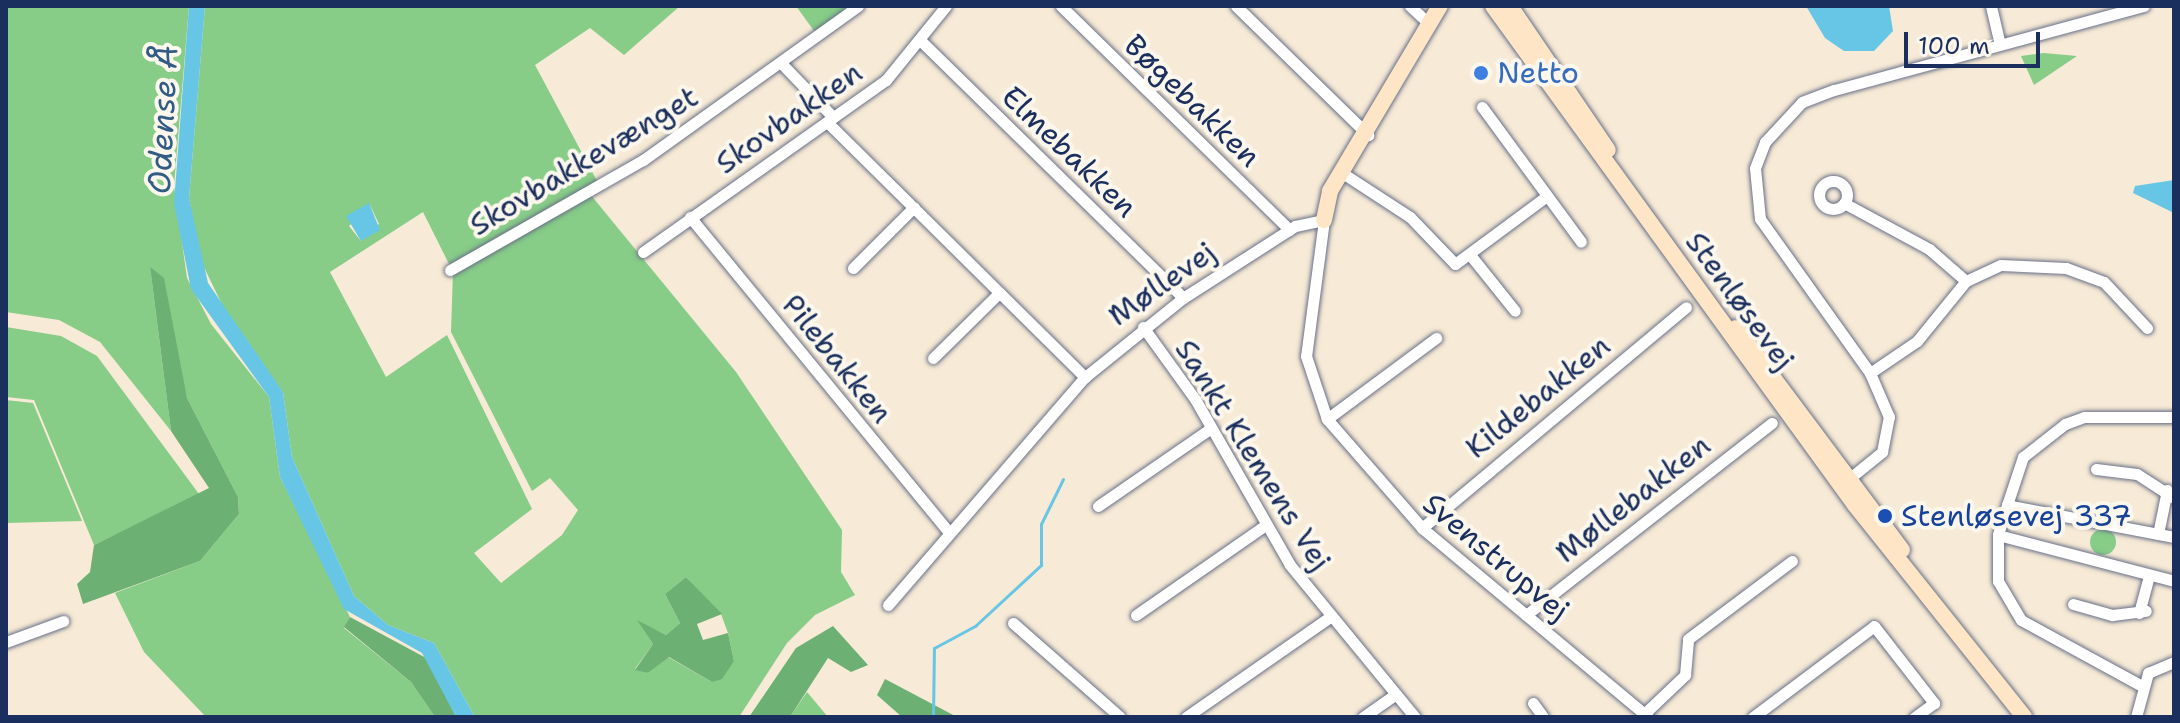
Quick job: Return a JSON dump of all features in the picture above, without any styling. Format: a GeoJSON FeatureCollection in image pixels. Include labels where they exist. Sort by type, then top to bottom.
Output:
{"type":"FeatureCollection","features":[{"type":"Feature","properties":{"kind":"street","name":"Skovbakkevænget"},"geometry":{"type":"LineString","coordinates":[[450,270],[643,160],[858,6]]}},
{"type":"Feature","properties":{"kind":"street","name":"Skovbakken"},"geometry":{"type":"LineString","coordinates":[[643,252],[886,80],[921,41],[946,6]]}},
{"type":"Feature","properties":{"kind":"street","name":"Bøgebakken"},"geometry":{"type":"LineString","coordinates":[[1061,6],[1290,230]]}},
{"type":"Feature","properties":{"kind":"street"},"geometry":{"type":"LineString","coordinates":[[1236,6],[1368,135]]}},
{"type":"Feature","properties":{"kind":"street"},"geometry":{"type":"LineString","coordinates":[[1410,6],[1429,24]]}},
{"type":"Feature","properties":{"kind":"street"},"geometry":{"type":"LineString","coordinates":[[1324,220],[1344,174],[1440,6]]}},
{"type":"Feature","properties":{"kind":"street","name":"Stenløsevej"},"geometry":{"type":"LineString","coordinates":[[1493,6],[1846,481]]}},
{"type":"Feature","properties":{"kind":"street","name":"Stenløsevej"},"geometry":{"type":"LineString","coordinates":[[1510,6],[1674,249],[1949,622],[2024,717]]}},
{"type":"Feature","properties":{"kind":"street"},"geometry":{"type":"LineString","coordinates":[[1991,6],[2000,44]]}},
{"type":"Feature","properties":{"kind":"street"},"geometry":{"type":"LineString","coordinates":[[1846,481],[1882,452],[1888,437],[1886,404],[1870,373],[1760,219],[1755,168],[1765,142],[1802,102],[2144,6]]}},
{"type":"Feature","properties":{"kind":"street","name":"Elmebakken"},"geometry":{"type":"LineString","coordinates":[[921,41],[1183,298]]}},
{"type":"Feature","properties":{"kind":"street"},"geometry":{"type":"LineString","coordinates":[[781,63],[830,120],[914,207],[1085,377]]}},
{"type":"Feature","properties":{"kind":"street"},"geometry":{"type":"LineString","coordinates":[[1482,107],[1581,242]]}},
{"type":"Feature","properties":{"kind":"street"},"geometry":{"type":"LineString","coordinates":[[1344,174],[1410,217],[1448,261],[1471,256],[1547,196]]}},
{"type":"Feature","properties":{"kind":"street"},"geometry":{"type":"LineString","coordinates":[[1844,203],[1929,249],[1966,281]]}},
{"type":"Feature","properties":{"kind":"street"},"geometry":{"type":"LineString","coordinates":[[853,268],[914,207]]}},
{"type":"Feature","properties":{"kind":"street","name":"Pilebakken"},"geometry":{"type":"LineString","coordinates":[[690,217],[948,531]]}},
{"type":"Feature","properties":{"kind":"street","name":"Møllevej"},"geometry":{"type":"LineString","coordinates":[[888,605],[948,531],[1085,377],[1143,327],[1183,298],[1290,230],[1324,220]]}},
{"type":"Feature","properties":{"kind":"street","name":"Svenstrupvej"},"geometry":{"type":"LineString","coordinates":[[1324,220],[1306,356],[1327,419],[1422,528],[1646,715]]}},
{"type":"Feature","properties":{"kind":"street"},"geometry":{"type":"LineString","coordinates":[[1471,256],[1515,311]]}},
{"type":"Feature","properties":{"kind":"street"},"geometry":{"type":"LineString","coordinates":[[1870,373],[1917,341],[1966,281],[2001,265],[2066,268],[2104,282],[2147,328]]}},
{"type":"Feature","properties":{"kind":"street"},"geometry":{"type":"LineString","coordinates":[[933,358],[999,293]]}},
{"type":"Feature","properties":{"kind":"street","name":"Kildebakken"},"geometry":{"type":"LineString","coordinates":[[1422,528],[1686,307]]}},
{"type":"Feature","properties":{"kind":"street","name":"Sankt Klemens Vej"},"geometry":{"type":"LineString","coordinates":[[1143,327],[1211,428],[1264,526],[1330,617],[1415,717]]}},
{"type":"Feature","properties":{"kind":"street"},"geometry":{"type":"LineString","coordinates":[[1327,419],[1436,338]]}},
{"type":"Feature","properties":{"kind":"street"},"geometry":{"type":"LineString","coordinates":[[2140,685],[2021,620],[1998,581],[1998,535],[2023,457],[2060,427],[2084,417],[2174,417]]}},
{"type":"Feature","properties":{"kind":"street","name":"Møllebakken"},"geometry":{"type":"LineString","coordinates":[[1526,615],[1772,423]]}},
{"type":"Feature","properties":{"kind":"street"},"geometry":{"type":"LineString","coordinates":[[1098,506],[1211,428]]}},
{"type":"Feature","properties":{"kind":"street"},"geometry":{"type":"LineString","coordinates":[[2096,469],[2137,474],[2170,494],[2158,534]]}},
{"type":"Feature","properties":{"kind":"street"},"geometry":{"type":"LineString","coordinates":[[2007,505],[2174,537]]}},
{"type":"Feature","properties":{"kind":"street"},"geometry":{"type":"LineString","coordinates":[[1136,615],[1264,526]]}},
{"type":"Feature","properties":{"kind":"street"},"geometry":{"type":"LineString","coordinates":[[1998,535],[2174,581]]}},
{"type":"Feature","properties":{"kind":"street"},"geometry":{"type":"LineString","coordinates":[[1646,715],[1685,675],[1688,639],[1792,561]]}},
{"type":"Feature","properties":{"kind":"street"},"geometry":{"type":"LineString","coordinates":[[2073,604],[2099,613],[2142,612],[2149,575]]}},
{"type":"Feature","properties":{"kind":"street"},"geometry":{"type":"LineString","coordinates":[[1186,717],[1330,617]]}},
{"type":"Feature","properties":{"kind":"street"},"geometry":{"type":"LineString","coordinates":[[6,642],[63,621]]}},
{"type":"Feature","properties":{"kind":"street"},"geometry":{"type":"LineString","coordinates":[[1013,623],[1120,717]]}},
{"type":"Feature","properties":{"kind":"street"},"geometry":{"type":"LineString","coordinates":[[1753,717],[1874,626],[1934,703],[1915,717]]}},
{"type":"Feature","properties":{"kind":"street"},"geometry":{"type":"LineString","coordinates":[[2136,717],[2140,685],[2158,666],[2174,662]]}},
{"type":"Feature","properties":{"kind":"street"},"geometry":{"type":"LineString","coordinates":[[1363,717],[1396,694]]}},
{"type":"Feature","properties":{"kind":"street"},"geometry":{"type":"LineString","coordinates":[[1533,703],[1543,717]]}},
{"type":"Feature","properties":{"kind":"green space"},"geometry":{"type":"Polygon","coordinates":[[[6,6],[189,6],[174,186],[187,278],[211,324],[269,397],[280,477],[350,617],[344,628],[411,682],[435,717],[206,717],[144,652],[115,593],[200,561],[239,514],[238,497],[187,398],[150,267],[171,431],[100,342],[59,320],[6,312],[6,6]]]}},
{"type":"Feature","properties":{"kind":"green space"},"geometry":{"type":"Polygon","coordinates":[[[205,6],[680,6],[624,55],[590,28],[535,65],[597,181],[450,266],[423,212],[330,272],[386,377],[447,335],[532,509],[474,553],[501,583],[562,535],[578,510],[550,478],[532,491],[451,332],[453,272],[590,194],[736,372],[842,530],[841,572],[855,595],[815,615],[787,643],[739,717],[475,717],[434,643],[388,625],[354,596],[292,457],[283,392],[232,325],[200,259],[189,198],[205,6]],[[370,205],[349,226],[361,241],[379,224],[370,205]],[[686,577],[665,594],[680,623],[666,635],[639,622],[653,644],[635,669],[648,673],[668,657],[712,682],[734,661],[728,633],[721,614],[686,577]]]}},
{"type":"Feature","properties":{"kind":"green space"},"geometry":{"type":"Polygon","coordinates":[[[796,6],[854,6],[817,35],[796,6]]]}},
{"type":"Feature","properties":{"kind":"green space"},"geometry":{"type":"Polygon","coordinates":[[[2044,53],[2077,56],[2034,85],[2021,56],[2044,53]]]}},
{"type":"Feature","properties":{"kind":"green space"},"geometry":{"type":"Polygon","coordinates":[[[150,267],[164,278],[187,398],[238,497],[239,514],[200,561],[83,604],[77,584],[90,572],[94,545],[209,488],[171,431],[150,267]]]}},
{"type":"Feature","properties":{"kind":"green space"},"geometry":{"type":"Polygon","coordinates":[[[6,327],[61,336],[97,356],[199,494],[94,545],[34,400],[6,397],[6,327]]]}},
{"type":"Feature","properties":{"kind":"green space"},"geometry":{"type":"Polygon","coordinates":[[[6,400],[33,403],[82,521],[6,523],[6,400]]]}},
{"type":"Feature","properties":{"kind":"green space"},"geometry":{"type":"Polygon","coordinates":[[[2103,529],[2112,533],[2116,542],[2112,551],[2103,555],[2094,551],[2090,542],[2094,533],[2103,529]]]}},
{"type":"Feature","properties":{"kind":"green space"},"geometry":{"type":"Polygon","coordinates":[[[686,577],[722,614],[697,624],[703,640],[728,633],[734,661],[722,679],[712,682],[669,657],[648,673],[635,670],[653,644],[637,620],[666,635],[680,623],[665,594],[686,577]]]}},
{"type":"Feature","properties":{"kind":"green space"},"geometry":{"type":"Polygon","coordinates":[[[350,617],[428,659],[456,717],[435,717],[411,682],[344,627],[350,617]]]}},
{"type":"Feature","properties":{"kind":"green space"},"geometry":{"type":"Polygon","coordinates":[[[833,626],[868,665],[851,672],[828,658],[790,717],[749,717],[796,648],[833,626]]]}},
{"type":"Feature","properties":{"kind":"green space"},"geometry":{"type":"Polygon","coordinates":[[[885,679],[957,717],[902,717],[877,695],[885,679]]]}},
{"type":"Feature","properties":{"kind":"green space"},"geometry":{"type":"Polygon","coordinates":[[[807,692],[828,717],[790,717],[807,692]]]}},
{"type":"Feature","properties":{"kind":"water"},"geometry":{"type":"Polygon","coordinates":[[[189,6],[205,6],[189,198],[208,283],[283,392],[292,457],[354,596],[388,625],[434,643],[475,717],[456,717],[422,653],[344,609],[280,477],[269,397],[191,289],[174,203],[189,6]]]}},
{"type":"Feature","properties":{"kind":"water"},"geometry":{"type":"Polygon","coordinates":[[[1806,6],[1889,6],[1893,31],[1874,51],[1844,51],[1825,38],[1806,6]]]}},
{"type":"Feature","properties":{"kind":"water"},"geometry":{"type":"Polygon","coordinates":[[[2174,180],[2174,213],[2133,193],[2135,186],[2174,180]]]}},
{"type":"Feature","properties":{"kind":"water"},"geometry":{"type":"Polygon","coordinates":[[[369,203],[380,230],[361,241],[346,216],[369,203]]]}},
{"type":"Feature","properties":{"kind":"waterway"},"geometry":{"type":"LineString","coordinates":[[933,717],[934,648],[975,626],[1041,565],[1041,524],[1063,479]]}},
{"type":"Feature","properties":{"kind":"place","name":"Netto"},"geometry":{"type":"Point","coordinates":[1481,73]}},
{"type":"Feature","properties":{"kind":"place","name":"Stenløsevej 337"},"geometry":{"type":"Point","coordinates":[1885,516]}},
{"type":"Feature","properties":{"kind":"water label","name":"Odense Å"},"geometry":{"type":"Point","coordinates":[163,120]}}]}
